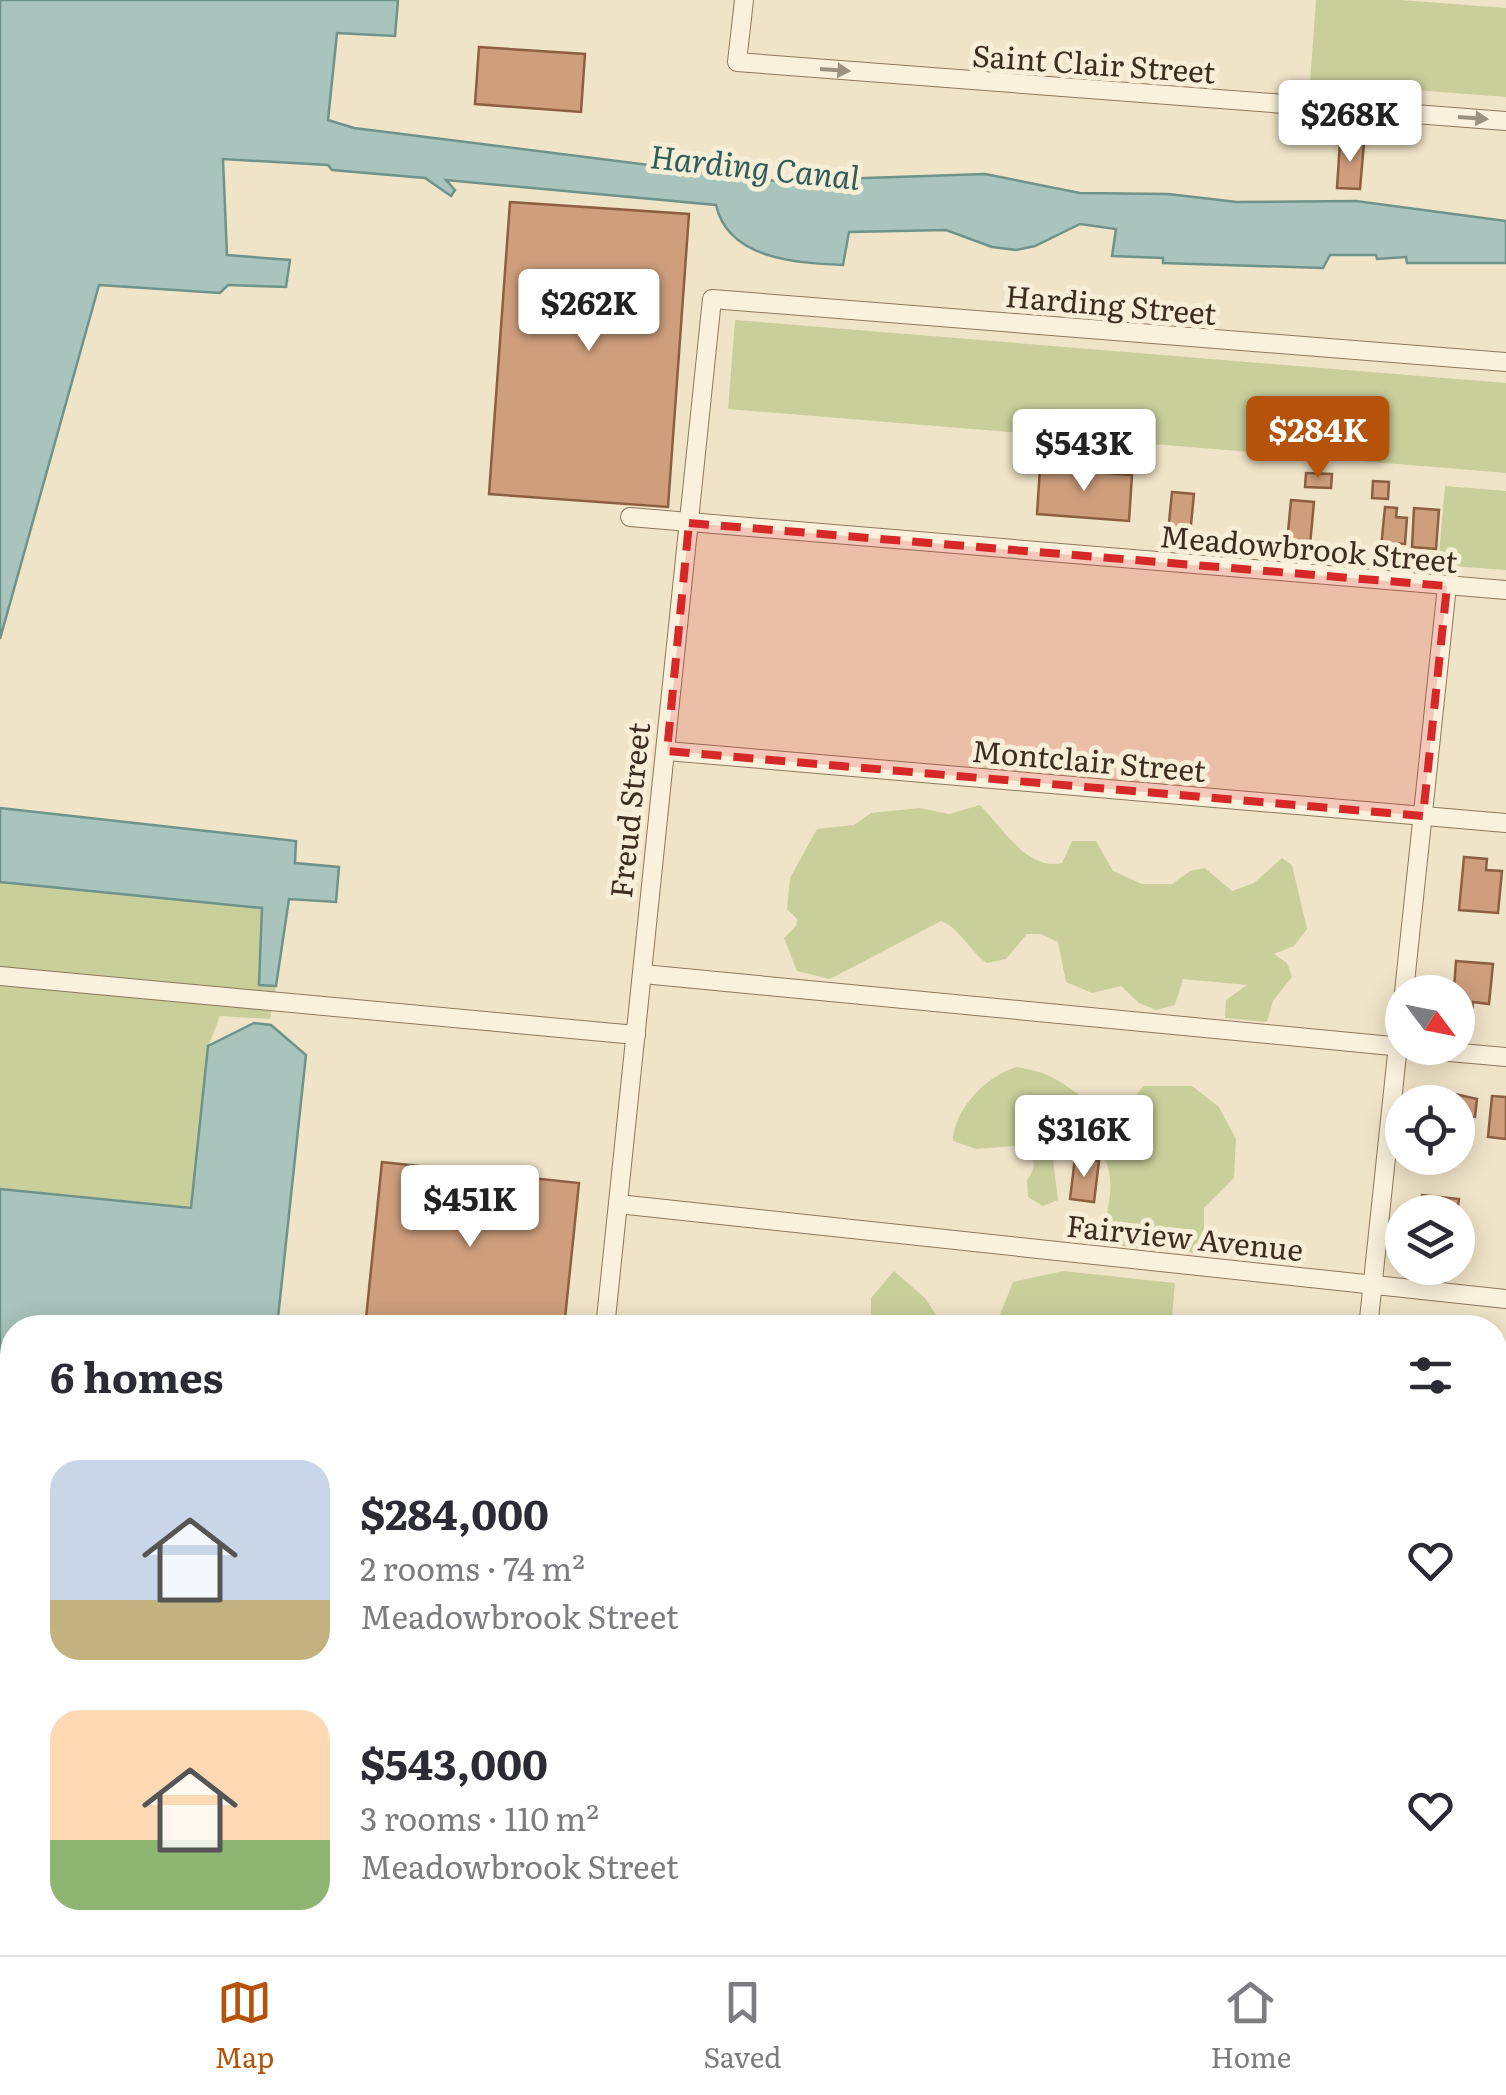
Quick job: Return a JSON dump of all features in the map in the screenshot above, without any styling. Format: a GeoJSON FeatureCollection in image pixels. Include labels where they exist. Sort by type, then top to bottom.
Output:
{"type":"FeatureCollection","features":[{"type":"Feature","properties":{"kind":"street","name":"Saint Clair Street"},"geometry":{"type":"LineString","coordinates":[[744,0],[738,62],[1506,121]]}},
{"type":"Feature","properties":{"kind":"street","name":"Harding Street"},"geometry":{"type":"LineString","coordinates":[[712,299],[1506,362]]}},
{"type":"Feature","properties":{"kind":"street","name":"Freud Street"},"geometry":{"type":"LineString","coordinates":[[606,1315],[712,299]]}},
{"type":"Feature","properties":{"kind":"street","name":"Meadowbrook Street"},"geometry":{"type":"LineString","coordinates":[[630,517],[1506,590]]}},
{"type":"Feature","properties":{"kind":"street"},"geometry":{"type":"LineString","coordinates":[[1406,975],[1447,586]]}},
{"type":"Feature","properties":{"kind":"street","name":"Montclair Street"},"geometry":{"type":"LineString","coordinates":[[667,751],[1506,823]]}},
{"type":"Feature","properties":{"kind":"street"},"geometry":{"type":"LineString","coordinates":[[642,974],[1385,1045]]}},
{"type":"Feature","properties":{"kind":"street"},"geometry":{"type":"LineString","coordinates":[[0,976],[636,1035]]}},
{"type":"Feature","properties":{"kind":"street"},"geometry":{"type":"LineString","coordinates":[[1475,1054],[1506,1057]]}},
{"type":"Feature","properties":{"kind":"street"},"geometry":{"type":"LineString","coordinates":[[1370,1315],[1400,1065]]}},
{"type":"Feature","properties":{"kind":"street","name":"Fairview Avenue"},"geometry":{"type":"LineString","coordinates":[[618,1204],[1506,1299]]}},
{"type":"Feature","properties":{"kind":"highlighted area"},"geometry":{"type":"Polygon","coordinates":[[[689,523],[1447,586],[1423,816],[667,751],[689,523]]]}},
{"type":"Feature","properties":{"kind":"green space"},"geometry":{"type":"Polygon","coordinates":[[[1316,0],[1401,0],[1506,8],[1506,97],[1310,82],[1316,0]]]}},
{"type":"Feature","properties":{"kind":"green space"},"geometry":{"type":"Polygon","coordinates":[[[735,320],[1506,383],[1506,473],[728,409],[735,320]]]}},
{"type":"Feature","properties":{"kind":"green space"},"geometry":{"type":"Polygon","coordinates":[[[1445,486],[1506,491],[1506,570],[1438,565],[1445,486]]]}},
{"type":"Feature","properties":{"kind":"green space"},"geometry":{"type":"Polygon","coordinates":[[[980,805],[1016,846],[1038,861],[1062,863],[1072,841],[1096,841],[1113,871],[1142,884],[1172,884],[1190,871],[1205,868],[1232,891],[1254,883],[1282,858],[1292,865],[1307,929],[1294,946],[1274,954],[1287,963],[1292,977],[1273,1001],[1267,1022],[1225,1018],[1226,1000],[1247,985],[1183,979],[1175,1005],[1156,1010],[1139,1003],[1121,986],[1092,993],[1066,982],[1058,942],[1041,934],[1027,934],[1006,959],[987,963],[941,921],[830,979],[797,971],[784,938],[796,926],[797,919],[787,909],[790,878],[817,829],[854,825],[871,813],[920,808],[949,814],[980,805]]]}},
{"type":"Feature","properties":{"kind":"green space"},"geometry":{"type":"Polygon","coordinates":[[[0,882],[262,908],[259,984],[276,986],[270,1019],[220,1016],[208,1047],[191,1208],[0,1189],[0,882]]]}},
{"type":"Feature","properties":{"kind":"green space"},"geometry":{"type":"Polygon","coordinates":[[[1017,1067],[1047,1075],[1109,1110],[1121,1135],[1140,1136],[1132,1101],[1143,1086],[1192,1086],[1219,1107],[1236,1139],[1234,1178],[1204,1208],[1204,1254],[1102,1244],[1110,1196],[1109,1170],[1104,1157],[1082,1130],[1052,1151],[1058,1200],[1043,1206],[1028,1197],[1027,1180],[1034,1162],[1028,1145],[976,1149],[953,1141],[959,1117],[974,1095],[995,1077],[1017,1067]]]}},
{"type":"Feature","properties":{"kind":"green space"},"geometry":{"type":"Polygon","coordinates":[[[894,1271],[925,1298],[936,1315],[871,1315],[871,1298],[894,1271]]]}},
{"type":"Feature","properties":{"kind":"green space"},"geometry":{"type":"Polygon","coordinates":[[[1063,1271],[1175,1283],[1172,1315],[1000,1315],[1013,1282],[1063,1271]]]}},
{"type":"Feature","properties":{"kind":"water"},"geometry":{"type":"Polygon","coordinates":[[[0,0],[398,0],[395,36],[337,33],[328,120],[354,128],[776,181],[985,174],[1080,193],[1168,194],[1237,202],[1356,201],[1506,221],[1506,263],[1407,263],[1406,257],[1330,255],[1323,268],[1163,263],[1163,258],[1112,256],[1116,229],[1080,224],[1035,246],[1016,250],[992,247],[946,230],[849,232],[843,265],[825,264],[785,259],[749,247],[723,223],[716,205],[446,180],[455,190],[451,196],[425,178],[332,170],[328,165],[223,159],[227,255],[290,260],[286,287],[228,285],[220,293],[99,285],[0,639],[0,0]]]}},
{"type":"Feature","properties":{"kind":"water"},"geometry":{"type":"Polygon","coordinates":[[[0,808],[296,841],[295,863],[339,867],[336,902],[289,899],[276,986],[259,985],[262,908],[0,882],[0,808]]]}},
{"type":"Feature","properties":{"kind":"water"},"geometry":{"type":"Polygon","coordinates":[[[254,1023],[271,1025],[306,1055],[278,1315],[0,1315],[0,1189],[191,1208],[208,1046],[254,1023]]]}},
{"type":"Feature","properties":{"kind":"building"},"geometry":{"type":"Polygon","coordinates":[[[479,47],[585,54],[581,112],[475,104],[479,47]]]}},
{"type":"Feature","properties":{"kind":"building"},"geometry":{"type":"Polygon","coordinates":[[[1340,142],[1364,143],[1360,189],[1337,188],[1340,142]]]}},
{"type":"Feature","properties":{"kind":"building"},"geometry":{"type":"Polygon","coordinates":[[[510,202],[689,214],[668,507],[489,494],[510,202]]]}},
{"type":"Feature","properties":{"kind":"building"},"geometry":{"type":"Polygon","coordinates":[[[1040,468],[1132,475],[1129,521],[1037,514],[1040,468]]]}},
{"type":"Feature","properties":{"kind":"building"},"geometry":{"type":"Polygon","coordinates":[[[1306,473],[1332,474],[1331,488],[1305,487],[1306,473]]]}},
{"type":"Feature","properties":{"kind":"building"},"geometry":{"type":"Polygon","coordinates":[[[1373,481],[1389,482],[1388,499],[1372,498],[1373,481]]]}},
{"type":"Feature","properties":{"kind":"building"},"geometry":{"type":"Polygon","coordinates":[[[1172,492],[1194,494],[1190,535],[1168,533],[1172,492]]]}},
{"type":"Feature","properties":{"kind":"building"},"geometry":{"type":"Polygon","coordinates":[[[1291,500],[1314,502],[1310,545],[1287,543],[1291,500]]]}},
{"type":"Feature","properties":{"kind":"building"},"geometry":{"type":"Polygon","coordinates":[[[1385,507],[1397,508],[1396,517],[1407,518],[1405,544],[1395,543],[1394,550],[1381,548],[1385,507]]]}},
{"type":"Feature","properties":{"kind":"building"},"geometry":{"type":"Polygon","coordinates":[[[1414,508],[1439,510],[1436,549],[1412,547],[1414,508]]]}},
{"type":"Feature","properties":{"kind":"building"},"geometry":{"type":"Polygon","coordinates":[[[1464,857],[1487,859],[1486,870],[1502,871],[1498,913],[1459,910],[1464,857]]]}},
{"type":"Feature","properties":{"kind":"building"},"geometry":{"type":"Polygon","coordinates":[[[1456,961],[1493,964],[1489,1004],[1475,1002],[1475,975],[1455,975],[1456,961]]]}},
{"type":"Feature","properties":{"kind":"building"},"geometry":{"type":"Polygon","coordinates":[[[1492,1096],[1506,1097],[1506,1139],[1488,1137],[1492,1096]]]}},
{"type":"Feature","properties":{"kind":"building"},"geometry":{"type":"Polygon","coordinates":[[[1075,1158],[1099,1161],[1094,1202],[1070,1199],[1075,1158]]]}},
{"type":"Feature","properties":{"kind":"building"},"geometry":{"type":"Polygon","coordinates":[[[382,1162],[579,1183],[565,1315],[366,1315],[382,1162]]]}},
{"type":"Feature","properties":{"kind":"water label","name":"Harding Canal"},"geometry":{"type":"Point","coordinates":[755,165]}}]}
